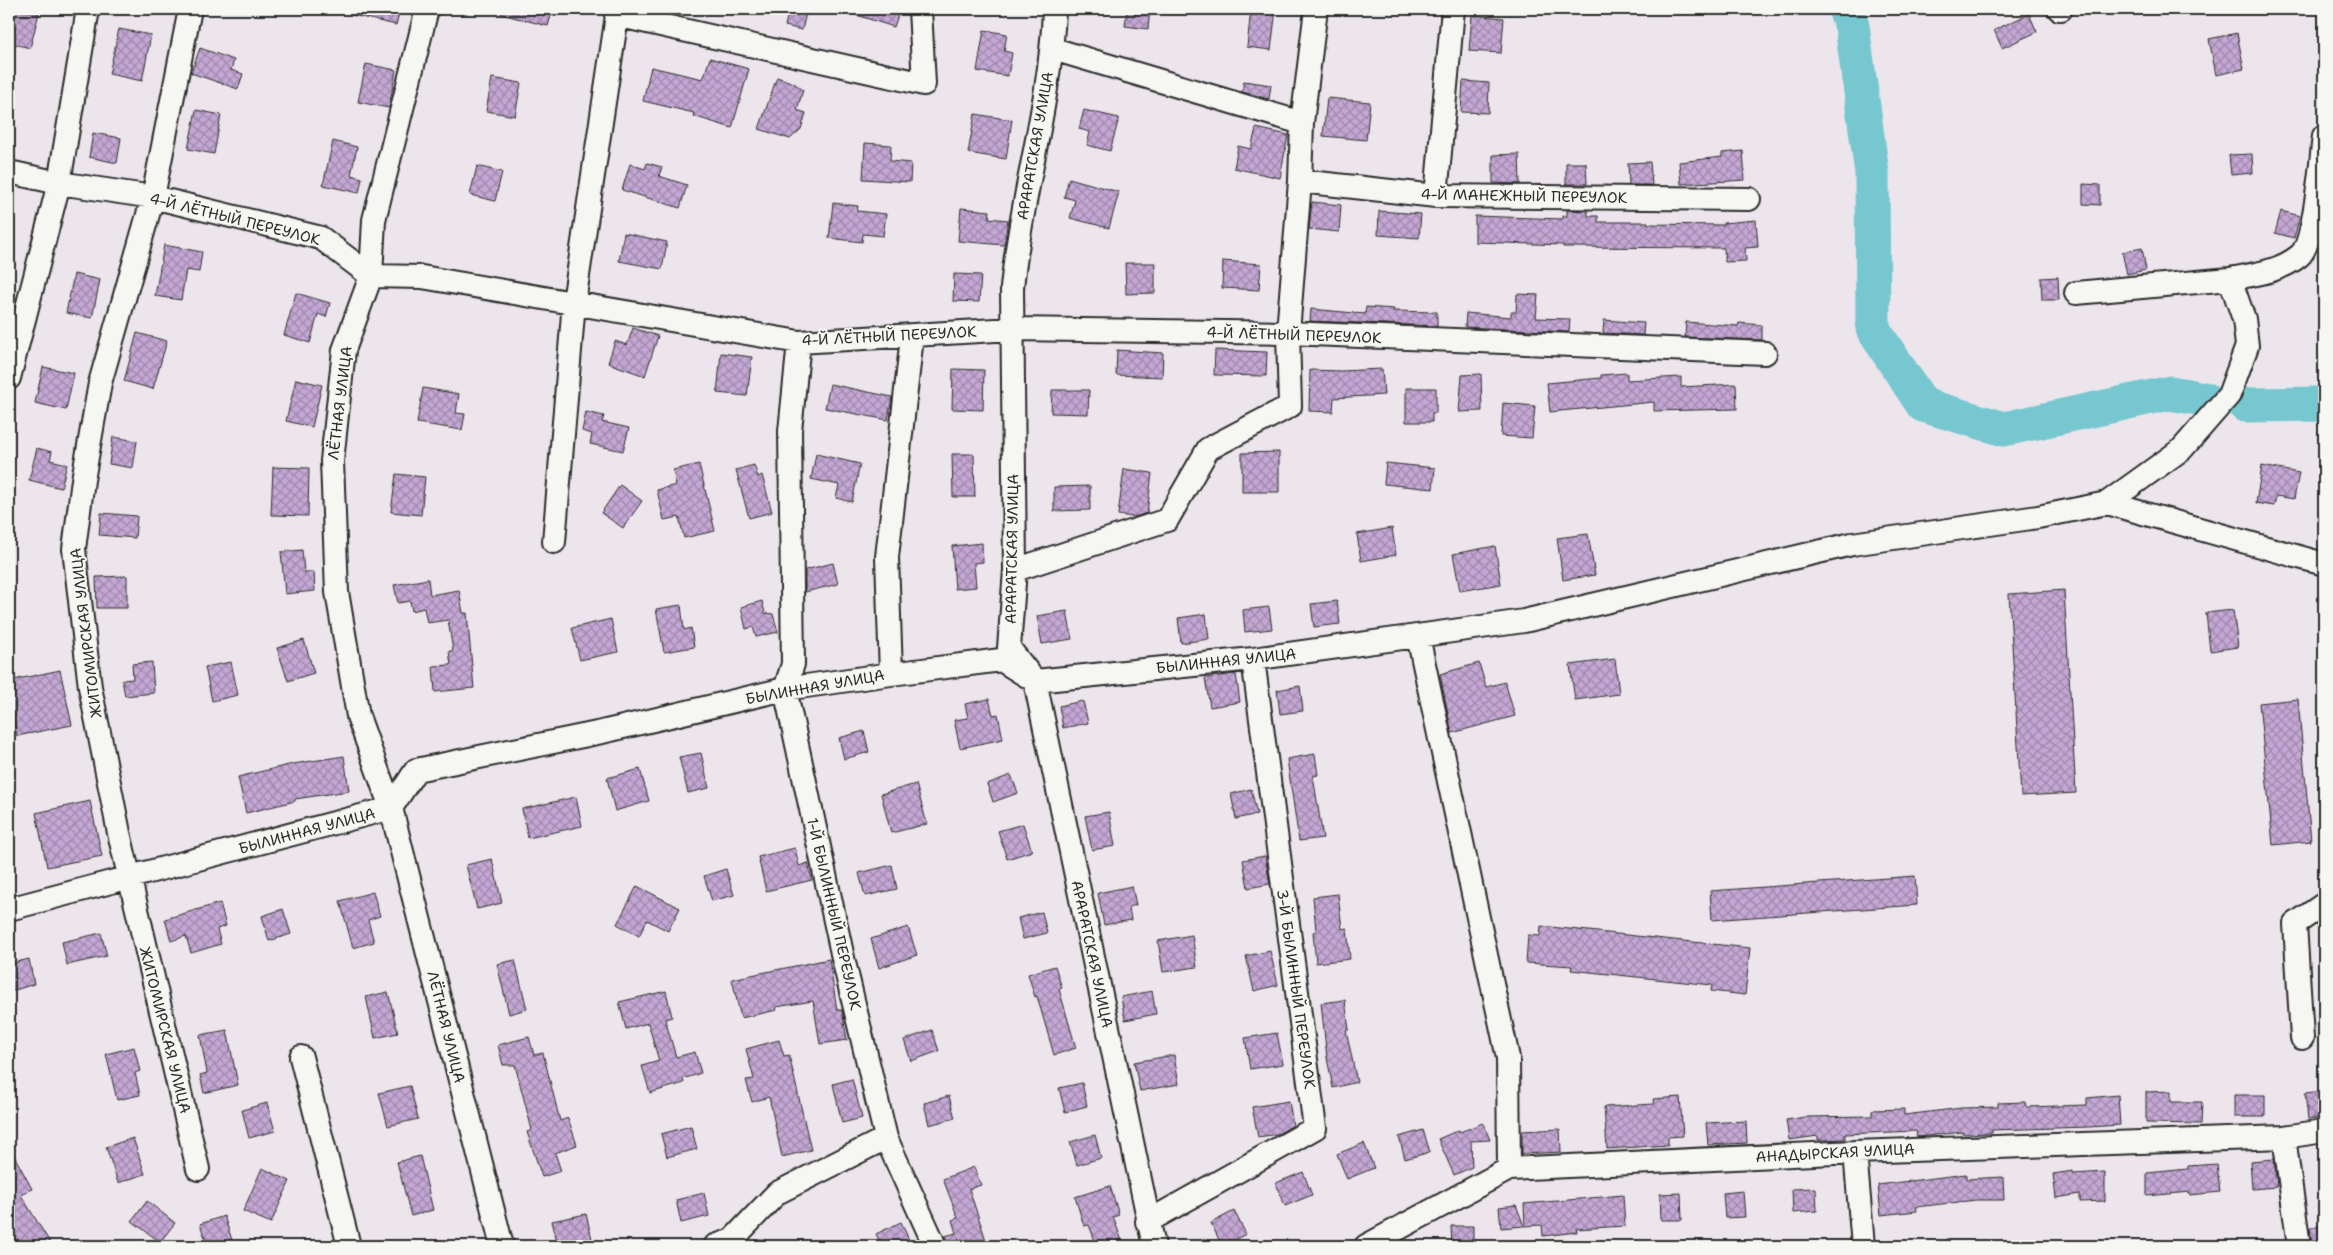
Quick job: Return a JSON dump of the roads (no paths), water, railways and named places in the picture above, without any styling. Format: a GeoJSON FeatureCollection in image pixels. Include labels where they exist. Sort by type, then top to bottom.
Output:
{"type":"FeatureCollection","features":[{"type":"Feature","properties":{"kind":"street"},"geometry":{"type":"LineString","coordinates":[[9,378],[59,183],[88,9]]}},
{"type":"Feature","properties":{"kind":"street","name":"ЖИТОМИРСКАЯ УЛИЦА"},"geometry":{"type":"LineString","coordinates":[[190,9],[153,197],[100,383],[83,480],[74,549],[90,687],[128,878],[198,1169]]}},
{"type":"Feature","properties":{"kind":"street","name":"ЛЁТНАЯ УЛИЦА"},"geometry":{"type":"LineString","coordinates":[[427,9],[374,220],[371,276],[344,350],[332,461],[337,592],[358,716],[391,808],[502,1246]]}},
{"type":"Feature","properties":{"kind":"street"},"geometry":{"type":"LineString","coordinates":[[554,542],[574,302],[617,12],[924,84],[920,9]]}},
{"type":"Feature","properties":{"kind":"street","name":"АРАРАТСКАЯ УЛИЦА"},"geometry":{"type":"LineString","coordinates":[[1054,9],[1053,49],[1016,253],[1012,329],[1015,570],[1009,648],[1036,681],[1147,1222],[1154,1246]]}},
{"type":"Feature","properties":{"kind":"street"},"geometry":{"type":"LineString","coordinates":[[1015,570],[1167,520],[1208,449],[1290,406],[1288,333],[1300,181],[1302,123],[1316,9]]}},
{"type":"Feature","properties":{"kind":"street"},"geometry":{"type":"LineString","coordinates":[[1436,196],[1453,9]]}},
{"type":"Feature","properties":{"kind":"street"},"geometry":{"type":"LineString","coordinates":[[1053,49],[1302,123]]}},
{"type":"Feature","properties":{"kind":"street"},"geometry":{"type":"LineString","coordinates":[[2076,293],[2230,279],[2275,271],[2301,255],[2311,235],[2324,136]]}},
{"type":"Feature","properties":{"kind":"street","name":"4-Й ЛЁТНЫЙ ПЕРЕУЛОК"},"geometry":{"type":"LineString","coordinates":[[9,172],[59,183],[153,197],[321,238],[371,276],[422,277],[799,342],[912,337],[1012,329],[1288,333],[1765,353]]}},
{"type":"Feature","properties":{"kind":"street","name":"4-Й МАНЕЖНЫЙ ПЕРЕУЛОК"},"geometry":{"type":"LineString","coordinates":[[1300,181],[1436,196],[1749,199]]}},
{"type":"Feature","properties":{"kind":"street"},"geometry":{"type":"LineString","coordinates":[[2107,503],[2182,449],[2229,395],[2247,346],[2244,319],[2230,279]]}},
{"type":"Feature","properties":{"kind":"street"},"geometry":{"type":"LineString","coordinates":[[892,674],[887,557],[912,337]]}},
{"type":"Feature","properties":{"kind":"street"},"geometry":{"type":"LineString","coordinates":[[785,689],[793,664],[790,431],[799,342]]}},
{"type":"Feature","properties":{"kind":"street"},"geometry":{"type":"LineString","coordinates":[[2107,503],[2324,564]]}},
{"type":"Feature","properties":{"kind":"street","name":"БЫЛИННАЯ УЛИЦА"},"geometry":{"type":"LineString","coordinates":[[9,909],[391,808],[416,770],[602,732],[785,689],[1001,660],[1036,681],[1253,660],[1524,621],[1852,544],[2038,517],[2107,503]]}},
{"type":"Feature","properties":{"kind":"street"},"geometry":{"type":"LineString","coordinates":[[1418,636],[1508,1058],[1509,1169]]}},
{"type":"Feature","properties":{"kind":"street","name":"3-Й БЫЛИННЫЙ ПЕРЕУЛОК"},"geometry":{"type":"LineString","coordinates":[[1147,1222],[1315,1128],[1253,660]]}},
{"type":"Feature","properties":{"kind":"street","name":"1-Й БЫЛИННЫЙ ПЕРЕУЛОК"},"geometry":{"type":"LineString","coordinates":[[785,689],[843,958],[886,1138],[936,1246]]}},
{"type":"Feature","properties":{"kind":"street"},"geometry":{"type":"LineString","coordinates":[[2302,1038],[2295,924],[2324,904]]}},
{"type":"Feature","properties":{"kind":"street"},"geometry":{"type":"LineString","coordinates":[[301,1057],[349,1246]]}},
{"type":"Feature","properties":{"kind":"street","name":"АНАДЫРСКАЯ УЛИЦА"},"geometry":{"type":"LineString","coordinates":[[1366,1246],[1509,1169],[1855,1152],[2284,1137],[2324,1131]]}},
{"type":"Feature","properties":{"kind":"street"},"geometry":{"type":"LineString","coordinates":[[2284,1137],[2299,1246]]}},
{"type":"Feature","properties":{"kind":"street"},"geometry":{"type":"LineString","coordinates":[[715,1246],[732,1240],[777,1193],[886,1138]]}},
{"type":"Feature","properties":{"kind":"street"},"geometry":{"type":"LineString","coordinates":[[1855,1152],[1863,1246]]}},
{"type":"Feature","properties":{"kind":"waterway"},"geometry":{"type":"LineString","coordinates":[[1845,9],[1852,26],[1872,173],[1873,329],[1923,405],[2004,429],[2170,393],[2204,399]]}},
{"type":"Feature","properties":{"kind":"waterway"},"geometry":{"type":"LineString","coordinates":[[2245,405],[2324,404]]}}]}
